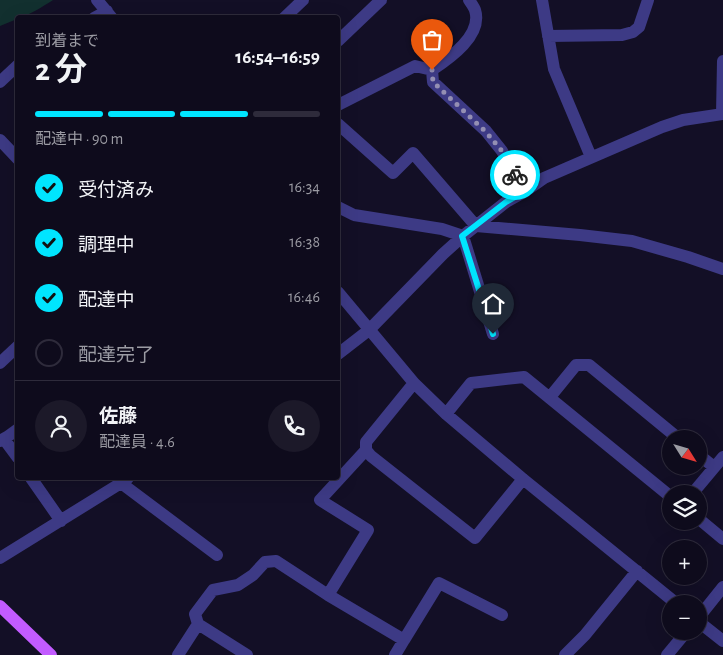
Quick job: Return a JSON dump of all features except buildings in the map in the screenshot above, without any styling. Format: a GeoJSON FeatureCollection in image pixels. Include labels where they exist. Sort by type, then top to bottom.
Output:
{"type":"FeatureCollection","features":[{"type":"Feature","properties":{"kind":"main road"},"geometry":{"type":"LineString","coordinates":[[0,606],[51,655]]}},
{"type":"Feature","properties":{"kind":"street"},"geometry":{"type":"LineString","coordinates":[[97,0],[110,14]]}},
{"type":"Feature","properties":{"kind":"street"},"geometry":{"type":"LineString","coordinates":[[287,15],[303,0]]}},
{"type":"Feature","properties":{"kind":"street"},"geometry":{"type":"LineString","coordinates":[[340,39],[381,0]]}},
{"type":"Feature","properties":{"kind":"street"},"geometry":{"type":"LineString","coordinates":[[432,70],[457,51],[470,37],[476,24],[475,11],[470,0]]}},
{"type":"Feature","properties":{"kind":"street"},"geometry":{"type":"LineString","coordinates":[[542,0],[554,68],[591,157]]}},
{"type":"Feature","properties":{"kind":"street"},"geometry":{"type":"LineString","coordinates":[[548,36],[622,35],[634,32],[639,27],[648,0]]}},
{"type":"Feature","properties":{"kind":"street"},"geometry":{"type":"LineString","coordinates":[[340,350],[369,330],[442,254],[462,236],[506,202],[544,178],[662,127],[683,120],[722,114],[723,61]]}},
{"type":"Feature","properties":{"kind":"street"},"geometry":{"type":"LineString","coordinates":[[340,104],[415,66],[432,70]]}},
{"type":"Feature","properties":{"kind":"street"},"geometry":{"type":"LineString","coordinates":[[0,82],[15,68]]}},
{"type":"Feature","properties":{"kind":"street"},"geometry":{"type":"LineString","coordinates":[[432,70],[433,82],[486,132],[502,151],[524,192]]}},
{"type":"Feature","properties":{"kind":"street"},"geometry":{"type":"LineString","coordinates":[[340,126],[393,173],[413,153],[476,226],[580,234],[632,241],[688,256],[723,269]]}},
{"type":"Feature","properties":{"kind":"street"},"geometry":{"type":"LineString","coordinates":[[0,140],[15,156]]}},
{"type":"Feature","properties":{"kind":"street"},"geometry":{"type":"LineString","coordinates":[[340,208],[354,215],[442,229],[462,236]]}},
{"type":"Feature","properties":{"kind":"street"},"geometry":{"type":"LineString","coordinates":[[462,236],[493,334]]}},
{"type":"Feature","properties":{"kind":"street"},"geometry":{"type":"LineString","coordinates":[[340,294],[414,384],[446,414],[666,595]]}},
{"type":"Feature","properties":{"kind":"street"},"geometry":{"type":"LineString","coordinates":[[0,363],[15,349]]}},
{"type":"Feature","properties":{"kind":"street"},"geometry":{"type":"LineString","coordinates":[[550,397],[576,365],[589,365],[668,430]]}},
{"type":"Feature","properties":{"kind":"street"},"geometry":{"type":"LineString","coordinates":[[446,414],[471,383],[524,377],[662,490]]}},
{"type":"Feature","properties":{"kind":"street"},"geometry":{"type":"LineString","coordinates":[[414,384],[366,442],[366,450],[371,456],[475,538],[523,479]]}},
{"type":"Feature","properties":{"kind":"street"},"geometry":{"type":"LineString","coordinates":[[15,431],[2,440],[15,455]]}},
{"type":"Feature","properties":{"kind":"street"},"geometry":{"type":"LineString","coordinates":[[340,478],[366,450]]}},
{"type":"Feature","properties":{"kind":"street"},"geometry":{"type":"LineString","coordinates":[[699,485],[723,457]]}},
{"type":"Feature","properties":{"kind":"street"},"geometry":{"type":"LineString","coordinates":[[708,462],[714,467]]}},
{"type":"Feature","properties":{"kind":"street"},"geometry":{"type":"LineString","coordinates":[[32,480],[60,521]]}},
{"type":"Feature","properties":{"kind":"street"},"geometry":{"type":"LineString","coordinates":[[0,558],[125,480],[217,555]]}},
{"type":"Feature","properties":{"kind":"street"},"geometry":{"type":"LineString","coordinates":[[328,595],[368,530],[320,500],[338,480]]}},
{"type":"Feature","properties":{"kind":"street"},"geometry":{"type":"LineString","coordinates":[[707,526],[723,539]]}},
{"type":"Feature","properties":{"kind":"street"},"geometry":{"type":"LineString","coordinates":[[247,655],[198,624],[195,614],[213,590],[238,585],[253,575],[265,562],[276,561],[328,595],[404,640]]}},
{"type":"Feature","properties":{"kind":"street"},"geometry":{"type":"LineString","coordinates":[[565,655],[585,635],[637,571]]}},
{"type":"Feature","properties":{"kind":"street"},"geometry":{"type":"LineString","coordinates":[[395,655],[439,583],[502,615]]}},
{"type":"Feature","properties":{"kind":"street"},"geometry":{"type":"LineString","coordinates":[[707,607],[723,587]]}},
{"type":"Feature","properties":{"kind":"street"},"geometry":{"type":"LineString","coordinates":[[178,655],[198,624]]}},
{"type":"Feature","properties":{"kind":"street"},"geometry":{"type":"LineString","coordinates":[[707,629],[723,642]]}},
{"type":"Feature","properties":{"kind":"street"},"geometry":{"type":"LineString","coordinates":[[668,655],[680,640]]}},
{"type":"Feature","properties":{"kind":"green space"},"geometry":{"type":"Polygon","coordinates":[[[0,0],[53,0],[31,13],[15,15],[15,20],[0,26],[0,0]]]}},
{"type":"Feature","properties":{"kind":"way so far"},"geometry":{"type":"LineString","coordinates":[[432,70],[433,82],[486,132],[502,151],[515,175]]}},
{"type":"Feature","properties":{"kind":"route"},"geometry":{"type":"LineString","coordinates":[[493,334],[462,236],[506,202],[524,192],[515,175]]}}]}
